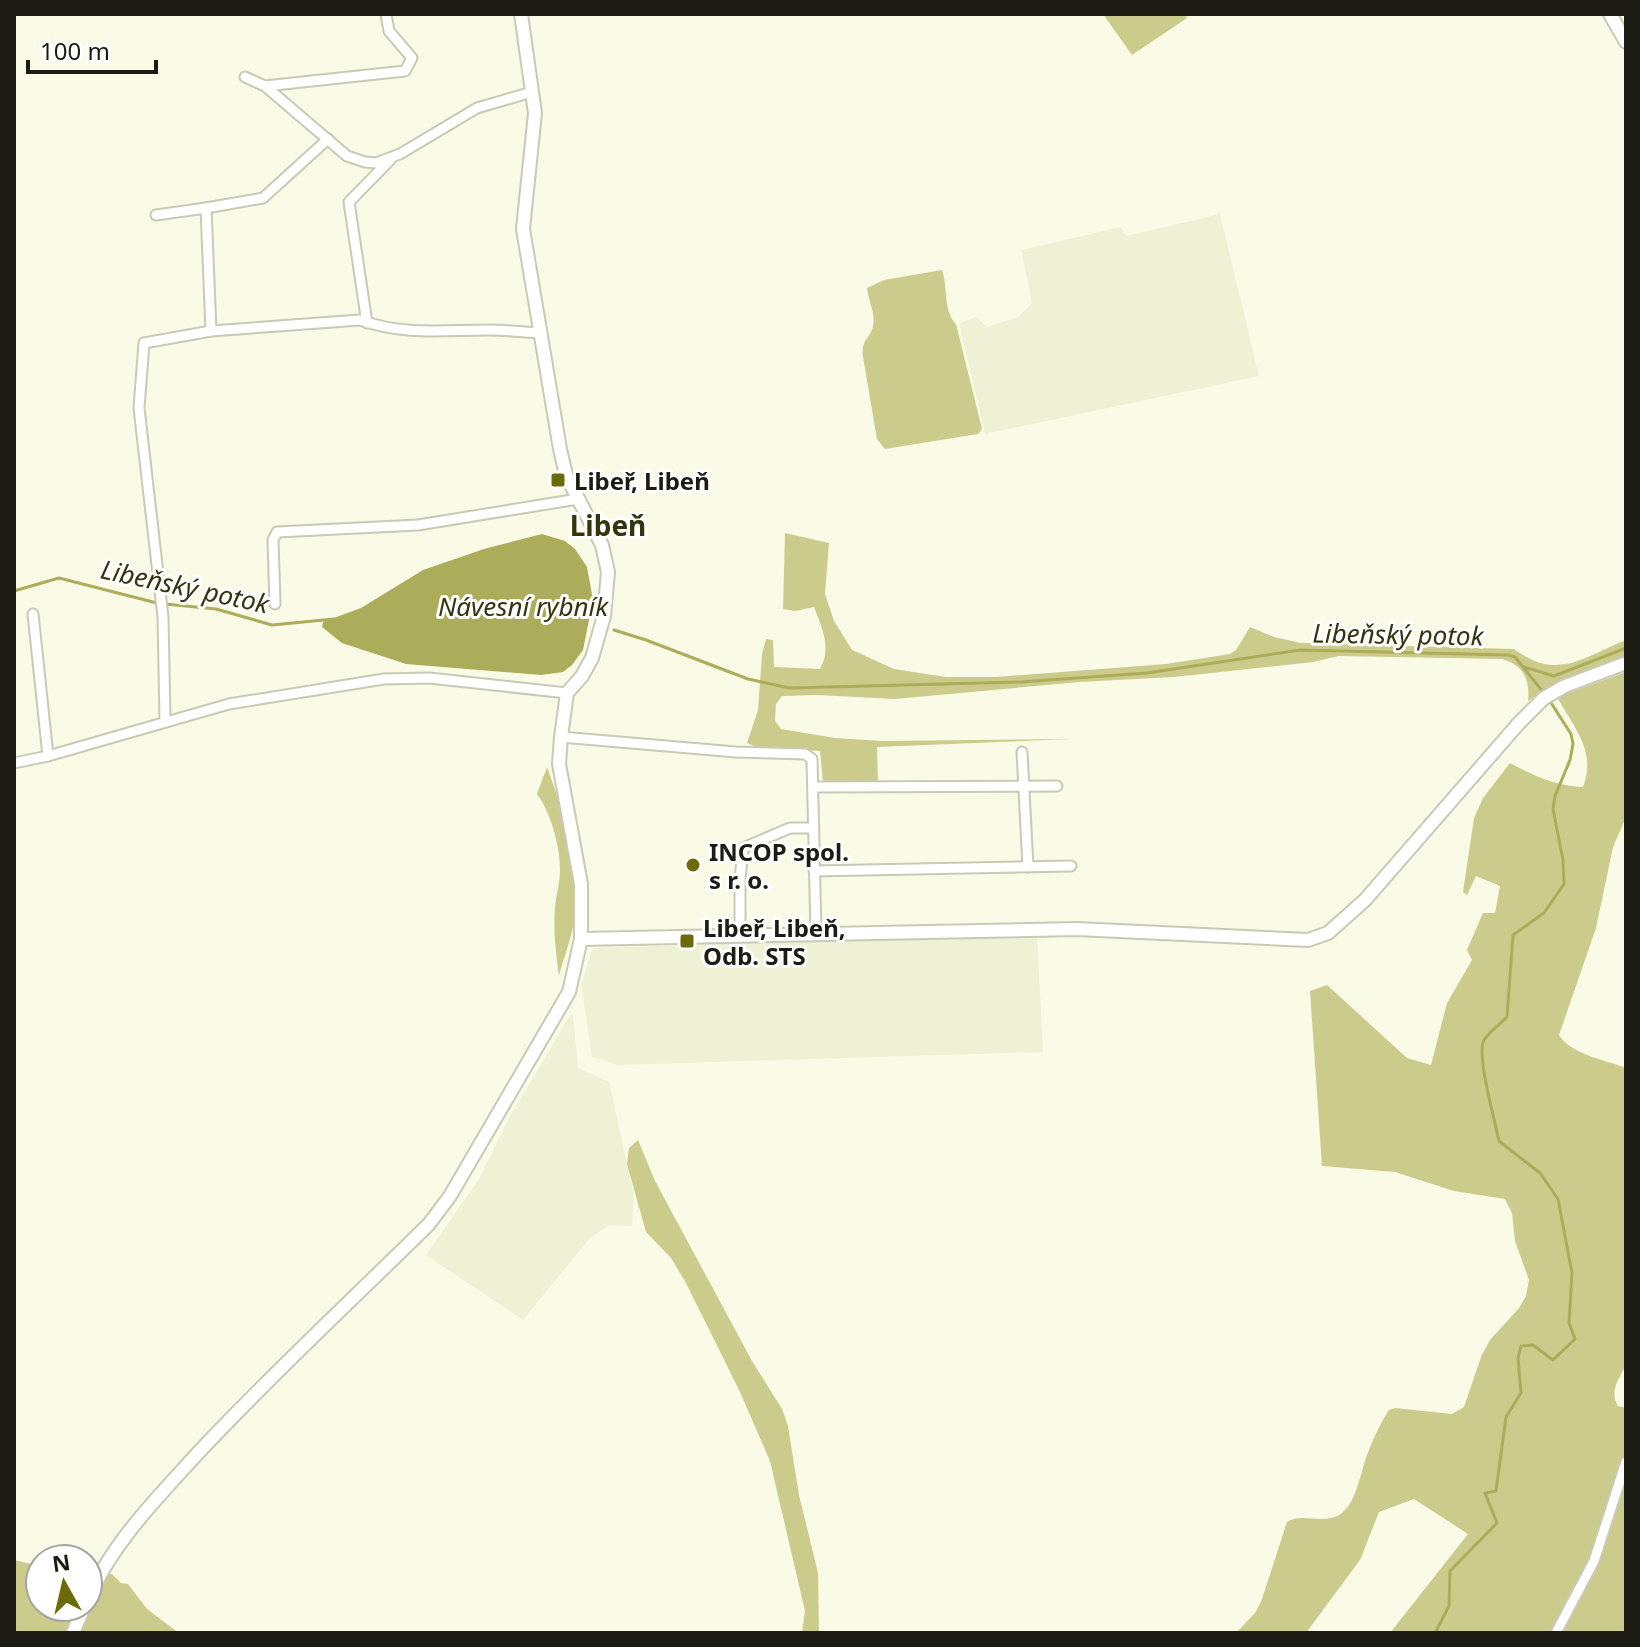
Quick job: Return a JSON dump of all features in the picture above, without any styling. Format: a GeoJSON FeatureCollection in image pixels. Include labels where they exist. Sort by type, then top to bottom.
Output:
{"type":"FeatureCollection","features":[{"type":"Feature","properties":{"kind":"street"},"geometry":{"type":"LineString","coordinates":[[265,86],[405,71],[412,58],[389,31],[386,14]]}},
{"type":"Feature","properties":{"kind":"street"},"geometry":{"type":"LineString","coordinates":[[104,1566],[163,1491],[233,1415],[429,1224],[450,1196],[569,992],[581,939],[581,884],[559,764],[561,737],[567,693],[592,658],[604,616],[608,572],[602,545],[566,475],[523,229],[535,131],[521,14]]}},
{"type":"Feature","properties":{"kind":"street"},"geometry":{"type":"LineString","coordinates":[[1610,14],[1626,42]]}},
{"type":"Feature","properties":{"kind":"street"},"geometry":{"type":"LineString","coordinates":[[245,77],[265,86],[347,156],[376,163],[393,157],[477,108],[532,92]]}},
{"type":"Feature","properties":{"kind":"street"},"geometry":{"type":"LineString","coordinates":[[156,215],[263,198],[328,139]]}},
{"type":"Feature","properties":{"kind":"street"},"geometry":{"type":"LineString","coordinates":[[367,323],[349,202],[393,157]]}},
{"type":"Feature","properties":{"kind":"street"},"geometry":{"type":"LineString","coordinates":[[206,208],[211,331]]}},
{"type":"Feature","properties":{"kind":"street"},"geometry":{"type":"LineString","coordinates":[[165,720],[163,617],[139,408],[144,343],[211,331],[360,320],[415,333],[490,330],[540,333]]}},
{"type":"Feature","properties":{"kind":"street"},"geometry":{"type":"LineString","coordinates":[[275,604],[273,540],[277,532],[418,525],[578,499]]}},
{"type":"Feature","properties":{"kind":"street"},"geometry":{"type":"LineString","coordinates":[[33,614],[48,756]]}},
{"type":"Feature","properties":{"kind":"street"},"geometry":{"type":"LineString","coordinates":[[581,939],[1077,929],[1308,940],[1328,933],[1347,919],[1519,723],[1548,696],[1626,663]]}},
{"type":"Feature","properties":{"kind":"street"},"geometry":{"type":"LineString","coordinates":[[14,763],[229,704],[384,679],[429,678],[567,693]]}},
{"type":"Feature","properties":{"kind":"street"},"geometry":{"type":"LineString","coordinates":[[561,737],[736,752],[805,754],[812,759],[816,933]]}},
{"type":"Feature","properties":{"kind":"street"},"geometry":{"type":"LineString","coordinates":[[1022,752],[1028,867]]}},
{"type":"Feature","properties":{"kind":"street"},"geometry":{"type":"LineString","coordinates":[[814,787],[1057,786]]}},
{"type":"Feature","properties":{"kind":"street"},"geometry":{"type":"LineString","coordinates":[[740,934],[743,848],[790,828],[814,828]]}},
{"type":"Feature","properties":{"kind":"street"},"geometry":{"type":"LineString","coordinates":[[814,871],[1071,866]]}},
{"type":"Feature","properties":{"kind":"street"},"geometry":{"type":"LineString","coordinates":[[1556,1633],[1594,1561],[1626,1462]]}},
{"type":"Feature","properties":{"kind":"shaded area"},"geometry":{"type":"Polygon","coordinates":[[[1220,214],[1259,376],[985,434],[959,323],[977,317],[987,327],[1018,317],[1032,303],[1021,250],[1121,227],[1126,236],[1220,214]]]}},
{"type":"Feature","properties":{"kind":"shaded area"},"geometry":{"type":"Polygon","coordinates":[[[1037,935],[1043,1052],[617,1065],[592,1057],[581,984],[593,948],[1037,935]]]}},
{"type":"Feature","properties":{"kind":"shaded area"},"geometry":{"type":"Polygon","coordinates":[[[570,1015],[573,1015],[578,1068],[609,1082],[634,1195],[632,1226],[609,1225],[590,1238],[523,1320],[426,1255],[479,1179],[509,1118],[570,1015]]]}},
{"type":"Feature","properties":{"kind":"green space"},"geometry":{"type":"Polygon","coordinates":[[[1103,14],[1185,14],[1187,18],[1132,55],[1103,14]]]}},
{"type":"Feature","properties":{"kind":"green space"},"geometry":{"type":"Polygon","coordinates":[[[942,270],[947,306],[956,324],[982,429],[978,434],[885,449],[877,439],[863,357],[863,346],[874,321],[867,288],[884,280],[942,270]]]}},
{"type":"Feature","properties":{"kind":"green space"},"geometry":{"type":"Polygon","coordinates":[[[785,533],[829,543],[825,594],[834,621],[852,650],[894,669],[946,677],[995,677],[1166,664],[1230,654],[1236,650],[1250,627],[1301,643],[1514,649],[1529,659],[1557,665],[1583,659],[1626,640],[1626,657],[1548,687],[1528,701],[1524,674],[1516,665],[1502,659],[1339,656],[1313,662],[1174,677],[1079,682],[895,699],[782,696],[776,704],[775,721],[781,729],[835,738],[882,741],[1072,739],[877,747],[878,783],[823,783],[820,751],[759,748],[747,743],[758,710],[766,639],[773,640],[774,667],[820,669],[824,661],[824,638],[814,607],[795,611],[783,609],[785,533]]]}},
{"type":"Feature","properties":{"kind":"green space"},"geometry":{"type":"Polygon","coordinates":[[[1626,672],[1626,817],[1613,847],[1596,928],[1559,1035],[1580,1052],[1626,1068],[1626,1365],[1614,1395],[1618,1406],[1626,1408],[1626,1633],[1390,1633],[1468,1534],[1414,1499],[1379,1512],[1360,1560],[1306,1633],[1236,1633],[1261,1602],[1287,1522],[1300,1518],[1335,1517],[1342,1513],[1355,1492],[1373,1440],[1389,1410],[1452,1414],[1464,1407],[1481,1357],[1490,1340],[1519,1308],[1526,1296],[1529,1280],[1515,1241],[1512,1213],[1505,1199],[1454,1191],[1395,1172],[1322,1166],[1310,991],[1327,985],[1407,1058],[1431,1065],[1447,1003],[1472,960],[1467,950],[1483,913],[1495,913],[1500,886],[1476,876],[1467,895],[1463,892],[1474,818],[1483,798],[1510,763],[1545,780],[1583,787],[1587,762],[1582,740],[1557,697],[1626,672]]]}},
{"type":"Feature","properties":{"kind":"green space"},"geometry":{"type":"Polygon","coordinates":[[[547,767],[564,821],[575,878],[574,923],[559,976],[554,925],[560,861],[550,820],[537,794],[547,767]]]}},
{"type":"Feature","properties":{"kind":"green space"},"geometry":{"type":"Polygon","coordinates":[[[638,1140],[655,1181],[752,1361],[782,1409],[818,1573],[819,1633],[802,1633],[805,1611],[770,1461],[686,1283],[671,1258],[646,1232],[627,1164],[629,1148],[638,1140]]]}},
{"type":"Feature","properties":{"kind":"green space"},"geometry":{"type":"Polygon","coordinates":[[[14,1560],[24,1562],[24,1623],[104,1623],[104,1575],[112,1574],[121,1583],[128,1584],[147,1609],[179,1633],[14,1633],[14,1560]]]}},
{"type":"Feature","properties":{"kind":"water","name":"Návesní rybník"},"geometry":{"type":"Polygon","coordinates":[[[542,534],[565,541],[575,549],[587,567],[593,600],[583,650],[563,672],[541,675],[406,664],[342,643],[322,627],[323,622],[361,608],[423,570],[484,549],[542,534]]]}},
{"type":"Feature","properties":{"kind":"waterway","name":"Libeňský potok"},"geometry":{"type":"LineString","coordinates":[[14,591],[59,578],[157,603]]}},
{"type":"Feature","properties":{"kind":"waterway","name":"Libeňský potok"},"geometry":{"type":"LineString","coordinates":[[165,604],[216,609],[272,625],[334,619]]}},
{"type":"Feature","properties":{"kind":"waterway","name":"Libeňský potok"},"geometry":{"type":"LineString","coordinates":[[614,630],[748,679],[789,688],[1020,682],[1147,673],[1300,650],[1508,655],[1515,657],[1543,692]]}},
{"type":"Feature","properties":{"kind":"waterway"},"geometry":{"type":"LineString","coordinates":[[1524,667],[1554,676],[1626,648]]}},
{"type":"Feature","properties":{"kind":"waterway","name":"Libeňský potok"},"geometry":{"type":"LineString","coordinates":[[1435,1633],[1449,1606],[1450,1571],[1497,1523],[1485,1493],[1496,1491],[1506,1417],[1521,1393],[1518,1358],[1521,1346],[1533,1345],[1553,1360],[1575,1339],[1569,1323],[1572,1273],[1558,1199],[1540,1173],[1499,1141],[1482,1059],[1484,1040],[1507,1017],[1513,935],[1544,913],[1564,884],[1563,860],[1553,809],[1573,744],[1571,734],[1548,698]]}},
{"type":"Feature","properties":{"kind":"place","name":"Libeř, Libeň"},"geometry":{"type":"Point","coordinates":[558,480]}},
{"type":"Feature","properties":{"kind":"place","name":"INCOP spol. s r. o."},"geometry":{"type":"Point","coordinates":[693,865]}},
{"type":"Feature","properties":{"kind":"place","name":"Libeř, Libeň, Odb. STS"},"geometry":{"type":"Point","coordinates":[687,941]}},
{"type":"Feature","properties":{"kind":"district","name":"Libeň"},"geometry":{"type":"Point","coordinates":[608,525]}}]}
